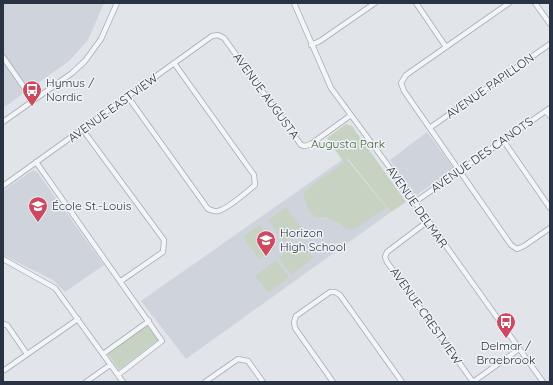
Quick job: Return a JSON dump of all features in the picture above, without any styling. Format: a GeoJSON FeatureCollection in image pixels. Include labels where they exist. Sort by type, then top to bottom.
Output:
{"type":"FeatureCollection","features":[{"type":"Feature","properties":{"kind":"street"},"geometry":{"type":"LineString","coordinates":[[3,122],[88,58],[101,39],[117,3]]}},
{"type":"Feature","properties":{"kind":"street","name":"AVENUE DELMAR"},"geometry":{"type":"LineString","coordinates":[[294,3],[331,88],[415,202],[543,382]]}},
{"type":"Feature","properties":{"kind":"street"},"geometry":{"type":"LineString","coordinates":[[311,45],[320,41],[375,3]]}},
{"type":"Feature","properties":{"kind":"street"},"geometry":{"type":"LineString","coordinates":[[509,3],[406,75],[401,83],[404,91],[431,127],[511,245],[517,249],[524,246],[550,228]]}},
{"type":"Feature","properties":{"kind":"street"},"geometry":{"type":"LineString","coordinates":[[535,3],[550,24]]}},
{"type":"Feature","properties":{"kind":"street"},"geometry":{"type":"LineString","coordinates":[[418,4],[446,47]]}},
{"type":"Feature","properties":{"kind":"street","name":"AVENUE EASTVIEW"},"geometry":{"type":"LineString","coordinates":[[3,186],[212,36],[218,35],[224,38]]}},
{"type":"Feature","properties":{"kind":"street","name":"AVENUE AUGUSTA"},"geometry":{"type":"LineString","coordinates":[[224,38],[301,144],[305,146],[311,144],[351,115]]}},
{"type":"Feature","properties":{"kind":"street","name":"AVENUE PAPILLON"},"geometry":{"type":"LineString","coordinates":[[431,127],[550,44]]}},
{"type":"Feature","properties":{"kind":"street"},"geometry":{"type":"LineString","coordinates":[[3,57],[33,100]]}},
{"type":"Feature","properties":{"kind":"street"},"geometry":{"type":"LineString","coordinates":[[128,97],[208,209],[219,211],[240,197],[255,185],[254,175],[174,63]]}},
{"type":"Feature","properties":{"kind":"street"},"geometry":{"type":"LineString","coordinates":[[548,109],[550,116]]}},
{"type":"Feature","properties":{"kind":"street","name":"AVENUE DES CANOTS"},"geometry":{"type":"LineString","coordinates":[[415,202],[548,109]]}},
{"type":"Feature","properties":{"kind":"street"},"geometry":{"type":"LineString","coordinates":[[83,130],[164,240],[163,252],[121,281]]}},
{"type":"Feature","properties":{"kind":"street"},"geometry":{"type":"LineString","coordinates":[[503,140],[550,208]]}},
{"type":"Feature","properties":{"kind":"street"},"geometry":{"type":"LineString","coordinates":[[36,162],[162,341],[118,375]]}},
{"type":"Feature","properties":{"kind":"street","name":"AVENUE CRESTVIEW"},"geometry":{"type":"LineString","coordinates":[[428,221],[387,252],[385,257],[387,262],[473,382]]}},
{"type":"Feature","properties":{"kind":"street"},"geometry":{"type":"LineString","coordinates":[[3,259],[55,288],[123,382]]}},
{"type":"Feature","properties":{"kind":"street"},"geometry":{"type":"LineString","coordinates":[[333,382],[295,328],[294,322],[296,316],[330,292],[335,292],[340,295],[402,382]]}},
{"type":"Feature","properties":{"kind":"street"},"geometry":{"type":"LineString","coordinates":[[3,371],[78,318]]}},
{"type":"Feature","properties":{"kind":"street"},"geometry":{"type":"LineString","coordinates":[[103,354],[149,321]]}},
{"type":"Feature","properties":{"kind":"street"},"geometry":{"type":"LineString","coordinates":[[3,324],[7,326],[27,354]]}},
{"type":"Feature","properties":{"kind":"street"},"geometry":{"type":"LineString","coordinates":[[473,382],[519,349]]}},
{"type":"Feature","properties":{"kind":"street"},"geometry":{"type":"LineString","coordinates":[[206,382],[238,359],[248,361],[263,382]]}},
{"type":"Feature","properties":{"kind":"street"},"geometry":{"type":"LineString","coordinates":[[86,382],[110,365]]}},
{"type":"Feature","properties":{"kind":"shaded area"},"geometry":{"type":"Polygon","coordinates":[[[3,3],[104,3],[88,40],[69,61],[3,108],[3,3]]]}},
{"type":"Feature","properties":{"kind":"shaded area"},"geometry":{"type":"Polygon","coordinates":[[[427,132],[454,169],[415,196],[390,160],[427,132]]]}},
{"type":"Feature","properties":{"kind":"shaded area","name":"Horizon High School"},"geometry":{"type":"Polygon","coordinates":[[[347,159],[391,212],[186,359],[141,301],[342,160],[344,162],[347,159]]]}},
{"type":"Feature","properties":{"kind":"shaded area","name":"École St.-Louis"},"geometry":{"type":"Polygon","coordinates":[[[33,170],[37,172],[104,265],[65,292],[53,280],[3,255],[3,191],[33,170]]]}},
{"type":"Feature","properties":{"kind":"green space","name":"Augusta Park"},"geometry":{"type":"Polygon","coordinates":[[[346,124],[352,126],[406,202],[391,212],[348,159],[344,162],[342,160],[327,138],[346,124]]]}},
{"type":"Feature","properties":{"kind":"green space"},"geometry":{"type":"Polygon","coordinates":[[[347,160],[386,208],[353,230],[346,229],[339,223],[327,217],[315,217],[307,208],[303,192],[347,160]]]}},
{"type":"Feature","properties":{"kind":"green space"},"geometry":{"type":"Polygon","coordinates":[[[286,207],[302,229],[284,242],[268,220],[286,207]]]}},
{"type":"Feature","properties":{"kind":"green space"},"geometry":{"type":"Polygon","coordinates":[[[260,225],[276,247],[259,260],[243,237],[260,225]]]}},
{"type":"Feature","properties":{"kind":"green space"},"geometry":{"type":"Polygon","coordinates":[[[300,241],[313,258],[291,275],[278,258],[300,241]]]}},
{"type":"Feature","properties":{"kind":"green space"},"geometry":{"type":"Polygon","coordinates":[[[276,260],[289,277],[268,293],[255,276],[276,260]]]}},
{"type":"Feature","properties":{"kind":"green space"},"geometry":{"type":"Polygon","coordinates":[[[147,325],[158,340],[119,370],[107,353],[147,325]]]}},
{"type":"Feature","properties":{"kind":"place","name":"Hymus / Nordic"},"geometry":{"type":"Point","coordinates":[32,107]}},
{"type":"Feature","properties":{"kind":"place","name":"École St.-Louis"},"geometry":{"type":"Point","coordinates":[38,223]}},
{"type":"Feature","properties":{"kind":"place","name":"Horizon High School"},"geometry":{"type":"Point","coordinates":[266,257]}},
{"type":"Feature","properties":{"kind":"place","name":"Delmar / Braebrook"},"geometry":{"type":"Point","coordinates":[506,339]}}]}
